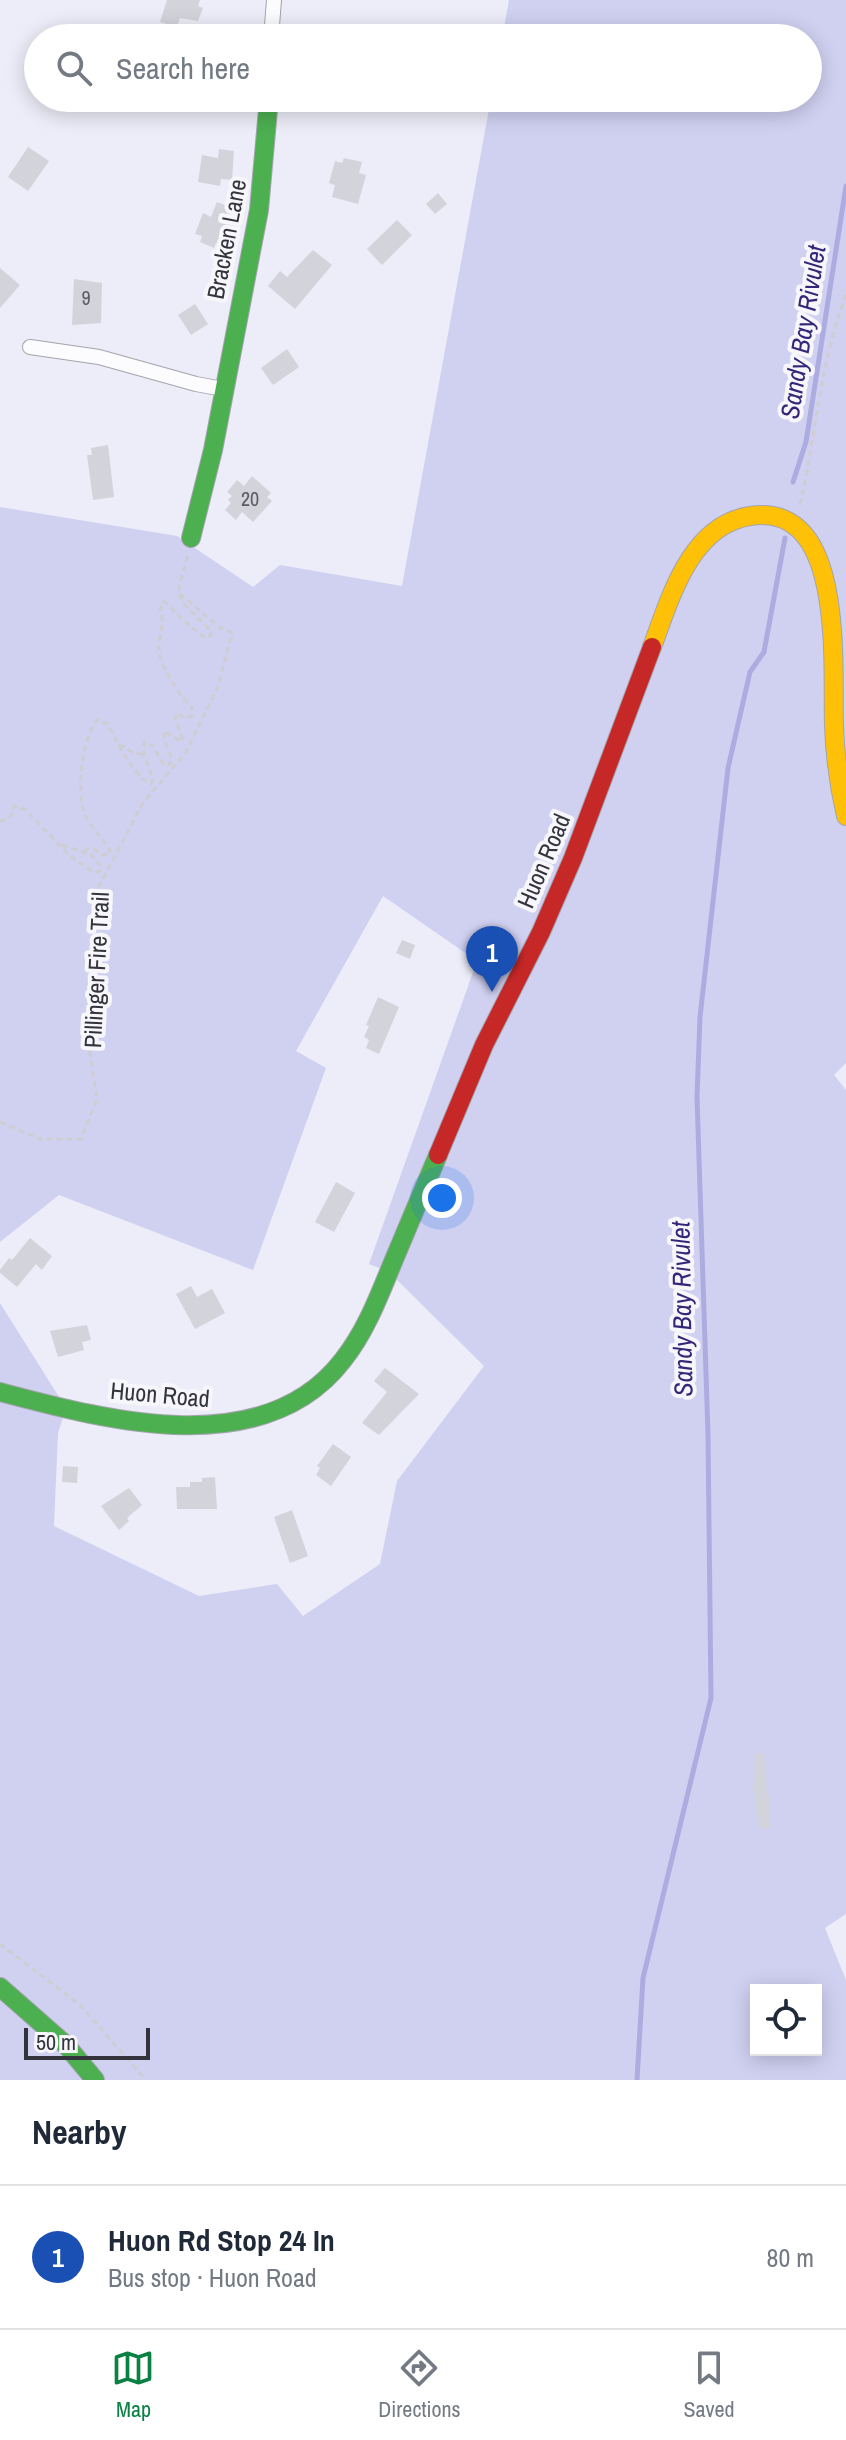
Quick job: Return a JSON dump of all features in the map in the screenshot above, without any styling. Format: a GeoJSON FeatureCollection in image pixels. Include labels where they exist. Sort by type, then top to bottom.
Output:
{"type":"FeatureCollection","features":[{"type":"Feature","properties":{"kind":"main road","name":"Bracken Lane"},"geometry":{"type":"LineString","coordinates":[[191,538],[213,450],[259,210],[268,112]]}},
{"type":"Feature","properties":{"kind":"main road","name":"Huon Road"},"geometry":{"type":"LineString","coordinates":[[0,1392],[115,1418],[208,1426],[264,1415],[302,1397],[330,1376],[352,1348],[374,1308],[484,1045],[541,932],[592,808],[665,609],[685,565],[706,540],[743,518],[769,516],[796,524]]}},
{"type":"Feature","properties":{"kind":"main road"},"geometry":{"type":"LineString","coordinates":[[796,524],[817,549],[827,581],[838,766],[846,816]]}},
{"type":"Feature","properties":{"kind":"main road"},"geometry":{"type":"LineString","coordinates":[[0,1987],[66,2045],[95,2080]]}},
{"type":"Feature","properties":{"kind":"street"},"geometry":{"type":"LineString","coordinates":[[272,24],[274,0]]}},
{"type":"Feature","properties":{"kind":"street"},"geometry":{"type":"LineString","coordinates":[[30,347],[99,357],[223,389]]}},
{"type":"Feature","properties":{"kind":"path"},"geometry":{"type":"LineString","coordinates":[[796,524],[810,463],[817,404],[846,295]]}},
{"type":"Feature","properties":{"kind":"path"},"geometry":{"type":"LineString","coordinates":[[0,822],[11,816],[14,806],[26,810],[59,844],[94,873],[100,871],[100,865],[86,849],[92,848],[103,855],[111,853],[83,812],[81,763],[92,726],[97,720],[108,724],[128,761],[144,781],[151,784],[153,779],[144,755],[144,742],[153,746],[164,765],[169,765],[172,759],[164,740],[164,731],[183,740],[175,718],[178,713],[184,718],[192,716],[192,707],[183,701],[159,652],[164,622],[160,609],[164,601],[181,621],[206,638],[211,635],[211,631],[183,603],[178,592],[191,538]]}},
{"type":"Feature","properties":{"kind":"path","name":"Pillinger Fire Trail"},"geometry":{"type":"LineString","coordinates":[[0,1122],[40,1139],[81,1139],[97,1099],[89,1046],[99,886],[143,803],[186,752],[218,687],[232,633],[219,627],[178,592]]}},
{"type":"Feature","properties":{"kind":"path"},"geometry":{"type":"LineString","coordinates":[[117,742],[132,752],[144,755]]}},
{"type":"Feature","properties":{"kind":"path"},"geometry":{"type":"LineString","coordinates":[[59,844],[89,854]]}},
{"type":"Feature","properties":{"kind":"path"},"geometry":{"type":"LineString","coordinates":[[0,1944],[80,2005],[146,2080]]}},
{"type":"Feature","properties":{"kind":"shaded area"},"geometry":{"type":"Polygon","coordinates":[[[509,0],[846,0],[846,1063],[834,1075],[846,1090],[846,1914],[825,1928],[846,1980],[846,2080],[0,2080],[0,1303],[66,1408],[58,1433],[54,1526],[199,1596],[277,1584],[303,1616],[380,1564],[397,1481],[484,1366],[389,1272],[369,1264],[477,961],[383,896],[296,1051],[326,1068],[253,1270],[59,1195],[0,1242],[0,507],[177,536],[253,587],[280,565],[402,586],[488,112],[822,112],[822,24],[505,24],[509,0]]]}},
{"type":"Feature","properties":{"kind":"building"},"geometry":{"type":"Polygon","coordinates":[[[167,0],[200,0],[198,6],[203,8],[198,21],[180,18],[178,24],[160,22],[167,0]]]}},
{"type":"Feature","properties":{"kind":"building"},"geometry":{"type":"Polygon","coordinates":[[[28,147],[49,161],[28,191],[8,177],[28,147]]]}},
{"type":"Feature","properties":{"kind":"building"},"geometry":{"type":"Polygon","coordinates":[[[219,149],[234,151],[232,180],[221,179],[220,186],[198,182],[202,155],[218,158],[219,149]]]}},
{"type":"Feature","properties":{"kind":"building"},"geometry":{"type":"Polygon","coordinates":[[[344,158],[362,162],[359,173],[366,175],[358,204],[332,197],[335,185],[329,183],[335,161],[342,163],[344,158]]]}},
{"type":"Feature","properties":{"kind":"building"},"geometry":{"type":"Polygon","coordinates":[[[438,193],[447,204],[435,214],[426,204],[438,193]]]}},
{"type":"Feature","properties":{"kind":"building"},"geometry":{"type":"Polygon","coordinates":[[[217,202],[232,208],[227,222],[235,225],[226,247],[216,243],[214,248],[200,242],[202,236],[195,234],[203,213],[211,217],[217,202]]]}},
{"type":"Feature","properties":{"kind":"building"},"geometry":{"type":"Polygon","coordinates":[[[397,220],[412,235],[382,265],[367,249],[397,220]]]}},
{"type":"Feature","properties":{"kind":"building"},"geometry":{"type":"Polygon","coordinates":[[[313,250],[332,265],[295,309],[268,286],[280,271],[287,277],[313,250]]]}},
{"type":"Feature","properties":{"kind":"building"},"geometry":{"type":"Polygon","coordinates":[[[0,268],[20,285],[0,308],[0,268]]]}},
{"type":"Feature","properties":{"kind":"building"},"geometry":{"type":"Polygon","coordinates":[[[74,279],[102,283],[101,323],[72,325],[74,279]]]}},
{"type":"Feature","properties":{"kind":"building"},"geometry":{"type":"Polygon","coordinates":[[[195,304],[208,324],[191,335],[178,315],[195,304]]]}},
{"type":"Feature","properties":{"kind":"building"},"geometry":{"type":"Polygon","coordinates":[[[287,349],[299,367],[273,385],[261,368],[287,349]]]}},
{"type":"Feature","properties":{"kind":"building"},"geometry":{"type":"Polygon","coordinates":[[[108,445],[114,497],[93,500],[87,455],[92,455],[91,448],[108,445]]]}},
{"type":"Feature","properties":{"kind":"building"},"geometry":{"type":"Polygon","coordinates":[[[252,476],[271,493],[267,497],[272,501],[253,522],[242,512],[236,520],[225,510],[232,496],[227,492],[237,480],[244,486],[252,476]]]}},
{"type":"Feature","properties":{"kind":"building"},"geometry":{"type":"Polygon","coordinates":[[[402,940],[415,945],[410,959],[396,953],[402,940]]]}},
{"type":"Feature","properties":{"kind":"building"},"geometry":{"type":"Polygon","coordinates":[[[378,997],[399,1007],[379,1054],[366,1048],[369,1040],[364,1037],[378,997]]]}},
{"type":"Feature","properties":{"kind":"building"},"geometry":{"type":"Polygon","coordinates":[[[336,1182],[355,1193],[334,1232],[315,1222],[336,1182]]]}},
{"type":"Feature","properties":{"kind":"building"},"geometry":{"type":"Polygon","coordinates":[[[30,1238],[52,1256],[42,1270],[36,1264],[17,1287],[0,1270],[30,1238]]]}},
{"type":"Feature","properties":{"kind":"building"},"geometry":{"type":"Polygon","coordinates":[[[191,1286],[197,1297],[212,1289],[225,1313],[195,1329],[176,1294],[191,1286]]]}},
{"type":"Feature","properties":{"kind":"building"},"geometry":{"type":"Polygon","coordinates":[[[87,1325],[91,1340],[82,1342],[84,1350],[58,1357],[50,1331],[87,1325]]]}},
{"type":"Feature","properties":{"kind":"building"},"geometry":{"type":"Polygon","coordinates":[[[385,1368],[419,1394],[379,1435],[362,1423],[387,1392],[374,1381],[385,1368]]]}},
{"type":"Feature","properties":{"kind":"building"},"geometry":{"type":"Polygon","coordinates":[[[333,1444],[351,1457],[331,1486],[316,1475],[320,1468],[317,1466],[333,1444]]]}},
{"type":"Feature","properties":{"kind":"building"},"geometry":{"type":"Polygon","coordinates":[[[63,1466],[78,1467],[77,1483],[62,1482],[63,1466]]]}},
{"type":"Feature","properties":{"kind":"building"},"geometry":{"type":"Polygon","coordinates":[[[215,1477],[217,1509],[177,1509],[176,1487],[190,1487],[190,1482],[215,1477]]]}},
{"type":"Feature","properties":{"kind":"building"},"geometry":{"type":"Polygon","coordinates":[[[129,1488],[142,1505],[119,1530],[101,1506],[129,1488]]]}},
{"type":"Feature","properties":{"kind":"building"},"geometry":{"type":"Polygon","coordinates":[[[292,1510],[308,1556],[290,1563],[274,1517],[292,1510]]]}},
{"type":"Feature","properties":{"kind":"building"},"geometry":{"type":"Polygon","coordinates":[[[755,1753],[764,1753],[767,1795],[770,1795],[769,1828],[759,1829],[754,1789],[755,1753]]]}},
{"type":"Feature","properties":{"kind":"waterway","name":"Sandy Bay Rivulet"},"geometry":{"type":"LineString","coordinates":[[793,482],[806,442],[846,186]]}},
{"type":"Feature","properties":{"kind":"waterway","name":"Sandy Bay Rivulet"},"geometry":{"type":"LineString","coordinates":[[637,2080],[643,1978],[711,1698],[708,1434],[697,1097],[700,1017],[728,768],[750,672],[764,652],[785,538]]}},
{"type":"Feature","properties":{"kind":"traffic: fast"},"geometry":{"type":"LineString","coordinates":[[191,538],[213,450],[259,210],[268,112]]}},
{"type":"Feature","properties":{"kind":"traffic: fast"},"geometry":{"type":"LineString","coordinates":[[0,1392],[87,1413],[182,1425],[228,1423],[271,1412],[310,1392],[343,1360],[365,1325],[438,1155]]}},
{"type":"Feature","properties":{"kind":"traffic: fast"},"geometry":{"type":"LineString","coordinates":[[0,1987],[66,2045],[95,2080]]}},
{"type":"Feature","properties":{"kind":"traffic: slow"},"geometry":{"type":"LineString","coordinates":[[652,647],[685,567],[712,534],[729,522],[750,516],[781,518],[803,534],[818,559],[827,592],[834,664],[835,748],[846,816]]}},
{"type":"Feature","properties":{"kind":"traffic: jam"},"geometry":{"type":"LineString","coordinates":[[438,1155],[484,1045],[541,932],[573,858],[652,647]]}},
{"type":"Feature","properties":{"kind":"place","name":"Huon Rd Stop 24 In"},"geometry":{"type":"Point","coordinates":[492,992]}}]}
